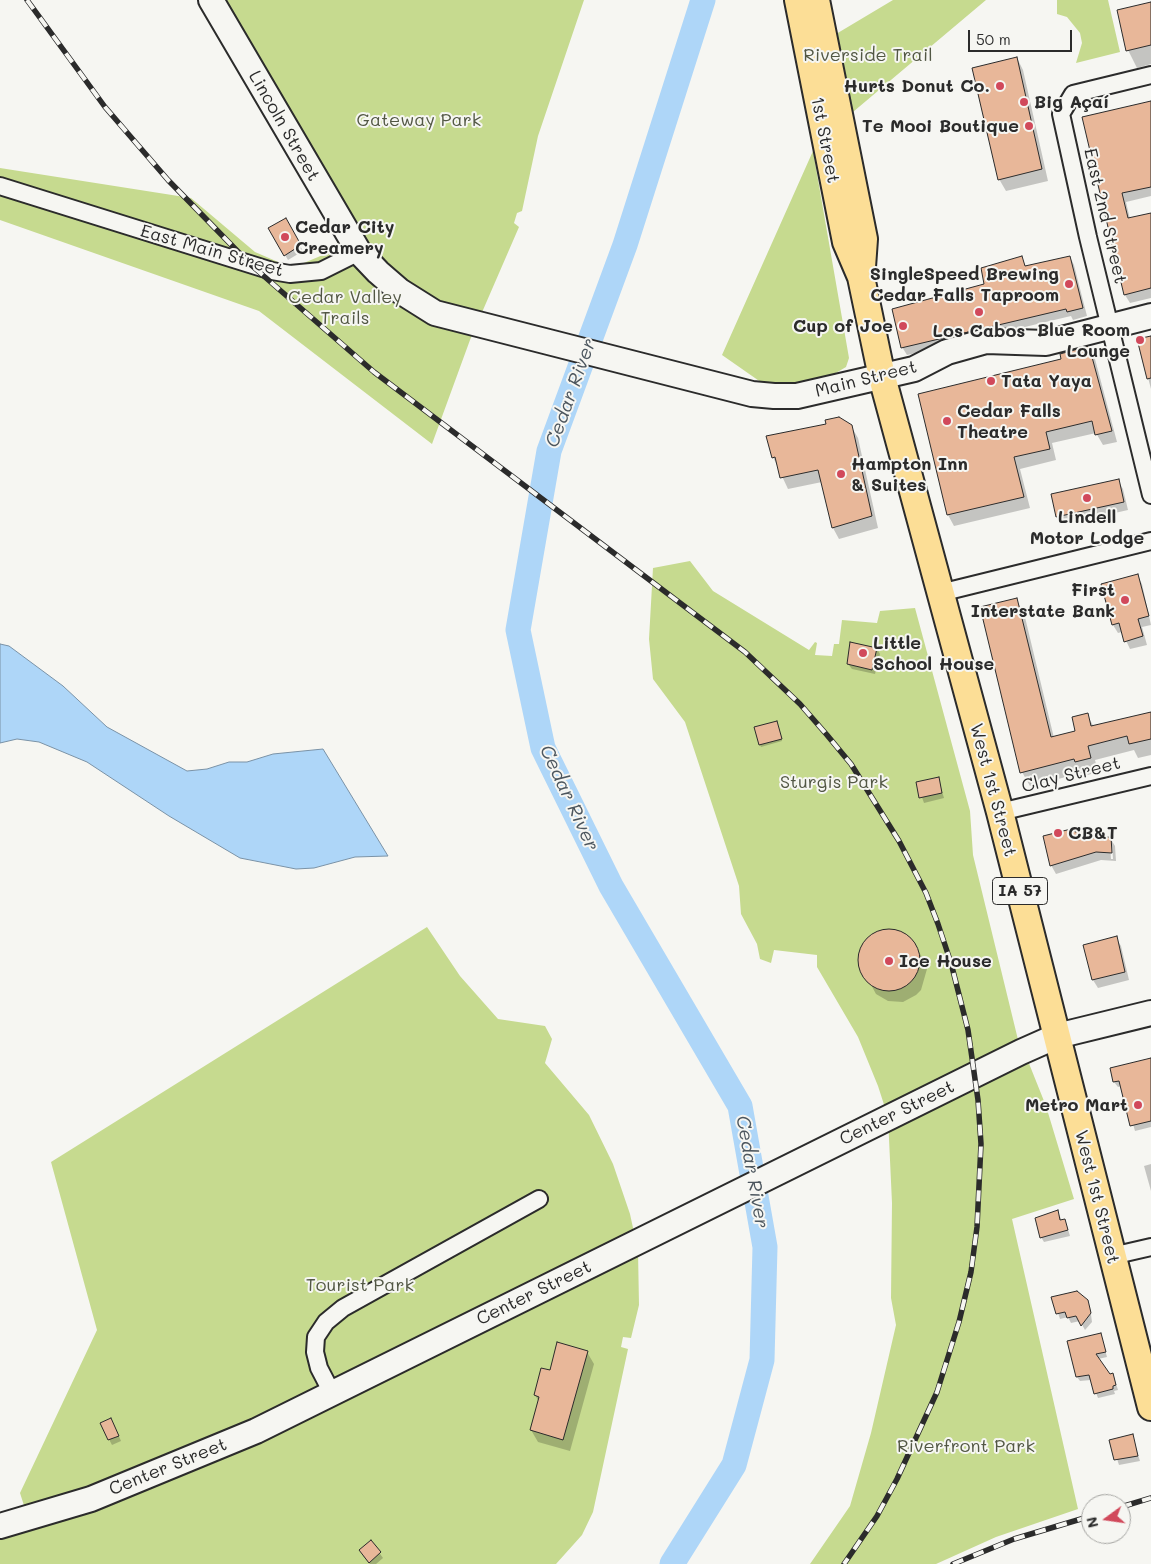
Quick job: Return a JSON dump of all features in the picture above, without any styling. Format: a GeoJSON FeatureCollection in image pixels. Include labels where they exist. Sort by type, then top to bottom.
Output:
{"type":"FeatureCollection","features":[{"type":"Feature","properties":{"kind":"main road","name":"Lincoln Street"},"geometry":{"type":"LineString","coordinates":[[211,0],[359,252]]}},
{"type":"Feature","properties":{"kind":"main road","name":"1st Street"},"geometry":{"type":"LineString","coordinates":[[798,0],[864,239],[861,277],[882,377]]}},
{"type":"Feature","properties":{"kind":"main road","name":"1st Street"},"geometry":{"type":"LineString","coordinates":[[816,0],[832,126]]}},
{"type":"Feature","properties":{"kind":"main road","name":"Main Street"},"geometry":{"type":"LineString","coordinates":[[359,252],[378,272],[435,313],[752,394],[797,396],[914,369],[947,352],[986,341],[1046,343],[1151,316]]}},
{"type":"Feature","properties":{"kind":"main road","name":"West 1st Street"},"geometry":{"type":"LineString","coordinates":[[882,377],[1000,812],[1151,1407]]}},
{"type":"Feature","properties":{"kind":"main road","name":"Center Street"},"geometry":{"type":"LineString","coordinates":[[0,1526],[91,1499],[256,1431],[925,1099],[1057,1036],[1151,1013]]}},
{"type":"Feature","properties":{"kind":"street","name":"East 2nd Street"},"geometry":{"type":"LineString","coordinates":[[1151,75],[1074,94],[1061,114],[1151,495]]}},
{"type":"Feature","properties":{"kind":"street","name":"East Main Street"},"geometry":{"type":"LineString","coordinates":[[0,186],[272,271],[290,274],[320,272],[336,266],[359,252]]}},
{"type":"Feature","properties":{"kind":"street"},"geometry":{"type":"LineString","coordinates":[[940,594],[1151,541]]}},
{"type":"Feature","properties":{"kind":"street","name":"Clay Street"},"geometry":{"type":"LineString","coordinates":[[1000,812],[1151,776]]}},
{"type":"Feature","properties":{"kind":"street"},"geometry":{"type":"LineString","coordinates":[[332,1393],[319,1368],[315,1352],[316,1338],[326,1322],[343,1308],[538,1199]]}},
{"type":"Feature","properties":{"kind":"street"},"geometry":{"type":"LineString","coordinates":[[1112,1256],[1151,1247]]}},
{"type":"Feature","properties":{"kind":"green space","name":"Gateway Park"},"geometry":{"type":"Polygon","coordinates":[[[211,0],[584,0],[538,136],[522,211],[517,213],[514,223],[519,227],[470,340],[432,444],[259,311],[0,220],[0,168],[191,198],[255,252],[292,268],[337,249],[339,220],[211,0]]]}},
{"type":"Feature","properties":{"kind":"green space","name":"Riverside Trail"},"geometry":{"type":"Polygon","coordinates":[[[893,0],[986,0],[847,117],[826,40],[893,0]]]}},
{"type":"Feature","properties":{"kind":"green space"},"geometry":{"type":"Polygon","coordinates":[[[1057,0],[1108,0],[1120,52],[1076,63],[1082,43],[1080,33],[1067,17],[1057,14],[1057,0]]]}},
{"type":"Feature","properties":{"kind":"green space"},"geometry":{"type":"Polygon","coordinates":[[[813,151],[849,358],[846,367],[829,377],[794,387],[765,385],[722,355],[813,151]]]}},
{"type":"Feature","properties":{"kind":"green space"},"geometry":{"type":"Polygon","coordinates":[[[690,561],[713,591],[809,650],[815,642],[817,643],[815,655],[832,656],[834,644],[839,644],[842,620],[877,623],[880,611],[915,608],[970,811],[973,855],[1021,1052],[1024,1051],[1046,1106],[1074,1199],[1012,1219],[1078,1509],[996,1537],[936,1564],[810,1564],[850,1506],[871,1433],[896,1325],[891,1298],[892,1203],[888,1117],[878,1086],[858,1037],[817,967],[817,955],[774,950],[771,963],[760,959],[757,944],[741,914],[739,886],[685,722],[653,679],[649,639],[653,568],[690,561]]]}},
{"type":"Feature","properties":{"kind":"green space","name":"Tourist Park"},"geometry":{"type":"Polygon","coordinates":[[[427,927],[460,976],[498,1019],[545,1026],[552,1039],[545,1063],[589,1115],[613,1164],[630,1214],[638,1251],[639,1305],[631,1338],[623,1337],[621,1347],[628,1349],[593,1512],[582,1535],[556,1564],[0,1564],[0,1526],[28,1518],[20,1493],[97,1330],[51,1162],[427,927]]]}},
{"type":"Feature","properties":{"kind":"water"},"geometry":{"type":"Polygon","coordinates":[[[0,644],[9,646],[63,686],[107,727],[187,771],[207,769],[229,762],[247,762],[273,754],[323,749],[388,856],[355,857],[314,868],[296,869],[240,858],[169,816],[87,762],[39,742],[17,739],[0,743],[0,644]]]}},
{"type":"Feature","properties":{"kind":"building"},"geometry":{"type":"Polygon","coordinates":[[[1151,2],[1151,45],[1126,51],[1117,10],[1151,2]]]}},
{"type":"Feature","properties":{"kind":"building"},"geometry":{"type":"Polygon","coordinates":[[[1017,57],[1042,169],[998,180],[972,68],[1017,57]]]}},
{"type":"Feature","properties":{"kind":"building"},"geometry":{"type":"Polygon","coordinates":[[[1151,101],[1151,187],[1122,193],[1128,218],[1151,213],[1151,288],[1124,295],[1082,117],[1151,101]]]}},
{"type":"Feature","properties":{"kind":"building","name":"Cedar City Creamery"},"geometry":{"type":"Polygon","coordinates":[[[286,218],[301,245],[284,256],[268,228],[286,218]]]}},
{"type":"Feature","properties":{"kind":"building"},"geometry":{"type":"Polygon","coordinates":[[[1022,256],[1025,266],[1070,256],[1083,308],[1067,312],[1066,309],[901,348],[892,309],[984,284],[981,268],[1022,256]]]}},
{"type":"Feature","properties":{"kind":"building"},"geometry":{"type":"Polygon","coordinates":[[[1151,336],[1151,378],[1147,379],[1137,339],[1151,336]]]}},
{"type":"Feature","properties":{"kind":"building"},"geometry":{"type":"Polygon","coordinates":[[[1089,346],[1112,431],[1095,435],[1092,421],[1046,432],[1050,449],[1014,457],[1024,497],[947,515],[918,394],[1061,359],[1060,354],[1089,346]]]}},
{"type":"Feature","properties":{"kind":"building","name":"Hampton Inn & Suites"},"geometry":{"type":"Polygon","coordinates":[[[839,417],[852,425],[872,516],[832,528],[818,470],[780,478],[775,457],[772,458],[766,436],[826,424],[825,420],[839,417]]]}},
{"type":"Feature","properties":{"kind":"building","name":"Lindell Motor Lodge"},"geometry":{"type":"Polygon","coordinates":[[[1119,479],[1124,502],[1056,517],[1051,494],[1119,479]]]}},
{"type":"Feature","properties":{"kind":"building","name":"First Interstate Bank"},"geometry":{"type":"Polygon","coordinates":[[[1138,574],[1149,616],[1138,619],[1143,636],[1124,642],[1119,623],[1112,625],[1101,584],[1138,574]]]}},
{"type":"Feature","properties":{"kind":"building"},"geometry":{"type":"Polygon","coordinates":[[[1017,598],[1051,737],[1075,731],[1072,717],[1088,713],[1091,726],[1151,712],[1151,739],[1129,744],[1127,736],[1088,746],[1091,758],[1075,762],[1074,759],[1020,773],[980,607],[1017,598]]]}},
{"type":"Feature","properties":{"kind":"building","name":"Little School House"},"geometry":{"type":"Polygon","coordinates":[[[850,642],[877,648],[872,670],[847,664],[850,642]]]}},
{"type":"Feature","properties":{"kind":"building"},"geometry":{"type":"Polygon","coordinates":[[[777,721],[782,739],[759,745],[754,727],[777,721]]]}},
{"type":"Feature","properties":{"kind":"building"},"geometry":{"type":"Polygon","coordinates":[[[939,777],[942,793],[919,798],[916,782],[939,777]]]}},
{"type":"Feature","properties":{"kind":"building"},"geometry":{"type":"Polygon","coordinates":[[[1075,828],[1075,832],[1086,830],[1088,838],[1111,837],[1112,853],[1096,852],[1050,866],[1043,836],[1075,828]]]}},
{"type":"Feature","properties":{"kind":"building","name":"Ice House"},"geometry":{"type":"Polygon","coordinates":[[[883,929],[895,929],[911,938],[918,948],[920,960],[918,972],[911,982],[895,991],[883,991],[872,986],[863,977],[858,966],[858,954],[863,943],[872,934],[883,929]]]}},
{"type":"Feature","properties":{"kind":"building"},"geometry":{"type":"Polygon","coordinates":[[[1117,936],[1125,972],[1092,980],[1083,945],[1117,936]]]}},
{"type":"Feature","properties":{"kind":"building"},"geometry":{"type":"Polygon","coordinates":[[[1151,1058],[1151,1121],[1130,1126],[1119,1081],[1113,1082],[1110,1068],[1151,1058]]]}},
{"type":"Feature","properties":{"kind":"building"},"geometry":{"type":"Polygon","coordinates":[[[1058,1210],[1060,1220],[1065,1219],[1068,1230],[1040,1238],[1035,1218],[1058,1210]]]}},
{"type":"Feature","properties":{"kind":"building"},"geometry":{"type":"Polygon","coordinates":[[[1077,1291],[1088,1300],[1091,1313],[1081,1326],[1076,1316],[1067,1318],[1065,1312],[1056,1314],[1051,1297],[1077,1291]]]}},
{"type":"Feature","properties":{"kind":"building"},"geometry":{"type":"Polygon","coordinates":[[[1101,1333],[1106,1352],[1096,1354],[1110,1374],[1113,1373],[1116,1385],[1113,1386],[1113,1389],[1094,1394],[1089,1375],[1076,1377],[1067,1341],[1101,1333]]]}},
{"type":"Feature","properties":{"kind":"building"},"geometry":{"type":"Polygon","coordinates":[[[557,1342],[588,1351],[563,1440],[530,1430],[539,1397],[534,1395],[541,1368],[550,1370],[557,1342]]]}},
{"type":"Feature","properties":{"kind":"building"},"geometry":{"type":"Polygon","coordinates":[[[111,1418],[119,1436],[108,1440],[100,1423],[111,1418]]]}},
{"type":"Feature","properties":{"kind":"building"},"geometry":{"type":"Polygon","coordinates":[[[1133,1434],[1138,1456],[1114,1460],[1109,1440],[1133,1434]]]}},
{"type":"Feature","properties":{"kind":"building"},"geometry":{"type":"Polygon","coordinates":[[[371,1540],[381,1552],[369,1563],[359,1550],[371,1540]]]}},
{"type":"Feature","properties":{"kind":"waterway","name":"Cedar River"},"geometry":{"type":"LineString","coordinates":[[672,1564],[734,1465],[762,1360],[765,1247],[740,1106],[611,886],[543,748],[518,630],[549,451],[625,245],[703,0]]}},
{"type":"Feature","properties":{"kind":"railway"},"geometry":{"type":"LineString","coordinates":[[27,0],[105,107],[168,180],[250,264],[374,372],[745,652],[800,704],[851,764],[899,841],[926,893],[938,924],[951,963],[968,1030],[978,1100],[981,1144],[977,1227],[971,1272],[959,1322],[937,1392],[897,1479],[877,1516],[844,1564]]}},
{"type":"Feature","properties":{"kind":"railway"},"geometry":{"type":"LineString","coordinates":[[1131,1504],[1151,1498]]}},
{"type":"Feature","properties":{"kind":"railway"},"geometry":{"type":"LineString","coordinates":[[953,1564],[1014,1539],[1081,1519]]}},
{"type":"Feature","properties":{"kind":"place","name":"Hurts Donut Co."},"geometry":{"type":"Point","coordinates":[1000,86]}},
{"type":"Feature","properties":{"kind":"place","name":"Big Açaí"},"geometry":{"type":"Point","coordinates":[1024,102]}},
{"type":"Feature","properties":{"kind":"place","name":"Te Mooi Boutique"},"geometry":{"type":"Point","coordinates":[1029,126]}},
{"type":"Feature","properties":{"kind":"place","name":"Cedar City Creamery"},"geometry":{"type":"Point","coordinates":[285,237]}},
{"type":"Feature","properties":{"kind":"place","name":"SingleSpeed Brewing Cedar Falls Taproom"},"geometry":{"type":"Point","coordinates":[1069,284]}},
{"type":"Feature","properties":{"kind":"place","name":"Los Cabos"},"geometry":{"type":"Point","coordinates":[979,312]}},
{"type":"Feature","properties":{"kind":"place","name":"Cup of Joe"},"geometry":{"type":"Point","coordinates":[903,326]}},
{"type":"Feature","properties":{"kind":"place","name":"Blue Room Lounge"},"geometry":{"type":"Point","coordinates":[1140,340]}},
{"type":"Feature","properties":{"kind":"place","name":"Tata Yaya"},"geometry":{"type":"Point","coordinates":[991,381]}},
{"type":"Feature","properties":{"kind":"place","name":"Cedar Falls Theatre"},"geometry":{"type":"Point","coordinates":[947,421]}},
{"type":"Feature","properties":{"kind":"place","name":"Hampton Inn & Suites"},"geometry":{"type":"Point","coordinates":[841,474]}},
{"type":"Feature","properties":{"kind":"place","name":"Lindell Motor Lodge"},"geometry":{"type":"Point","coordinates":[1087,498]}},
{"type":"Feature","properties":{"kind":"place","name":"First Interstate Bank"},"geometry":{"type":"Point","coordinates":[1125,600]}},
{"type":"Feature","properties":{"kind":"place","name":"Little School House"},"geometry":{"type":"Point","coordinates":[863,653]}},
{"type":"Feature","properties":{"kind":"place","name":"CB&T"},"geometry":{"type":"Point","coordinates":[1058,833]}},
{"type":"Feature","properties":{"kind":"place","name":"Ice House"},"geometry":{"type":"Point","coordinates":[889,961]}},
{"type":"Feature","properties":{"kind":"place","name":"Metro Mart"},"geometry":{"type":"Point","coordinates":[1138,1105]}},
{"type":"Feature","properties":{"kind":"park label","name":"Cedar Valley Trails"},"geometry":{"type":"Point","coordinates":[345,307]}},
{"type":"Feature","properties":{"kind":"park label","name":"Sturgis Park"},"geometry":{"type":"Point","coordinates":[834,782]}},
{"type":"Feature","properties":{"kind":"park label","name":"Riverfront Park"},"geometry":{"type":"Point","coordinates":[966,1446]}}]}
